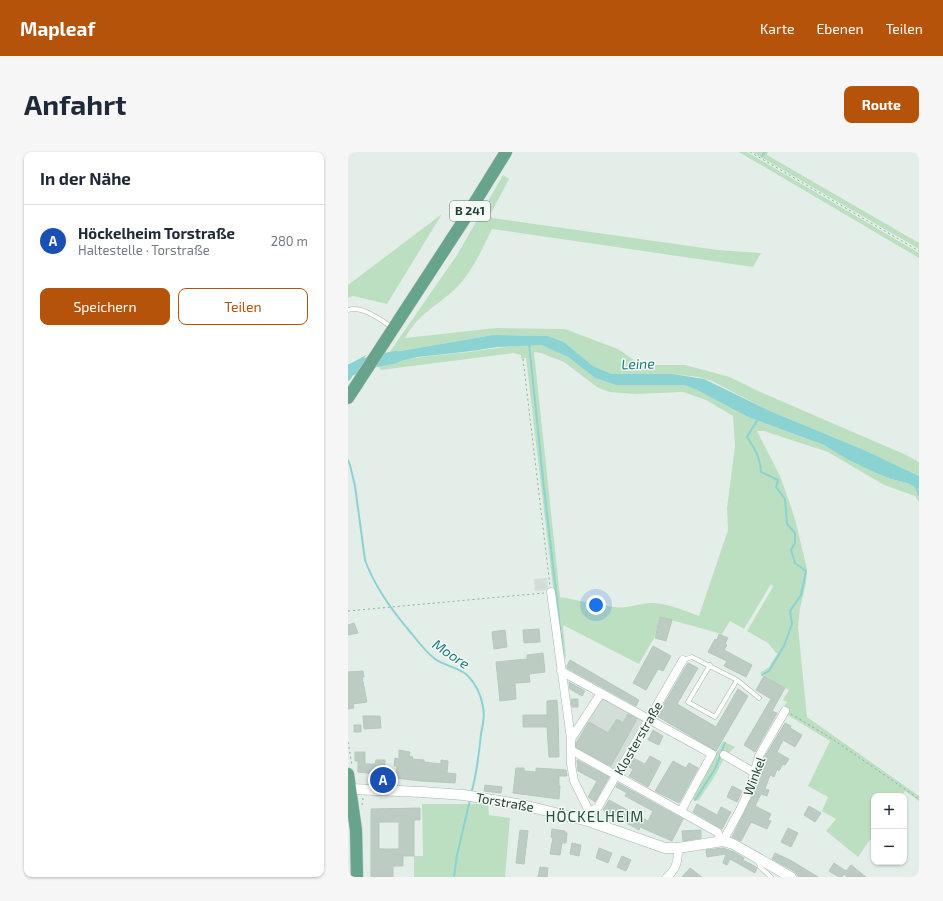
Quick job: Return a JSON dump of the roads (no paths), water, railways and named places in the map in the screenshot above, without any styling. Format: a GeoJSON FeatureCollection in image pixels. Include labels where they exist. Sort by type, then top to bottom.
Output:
{"type":"FeatureCollection","features":[{"type":"Feature","properties":{"kind":"main road","name":"B 241"},"geometry":{"type":"LineString","coordinates":[[348,398],[506,152]]}},
{"type":"Feature","properties":{"kind":"main road"},"geometry":{"type":"LineString","coordinates":[[348,774],[356,839],[357,877]]}},
{"type":"Feature","properties":{"kind":"street"},"geometry":{"type":"LineString","coordinates":[[551,592],[571,739],[571,764],[574,781],[589,817]]}},
{"type":"Feature","properties":{"kind":"street","name":"Klosterstraße"},"geometry":{"type":"LineString","coordinates":[[589,817],[598,807],[683,660]]}},
{"type":"Feature","properties":{"kind":"street"},"geometry":{"type":"LineString","coordinates":[[561,671],[648,719],[653,720],[712,754],[681,811]]}},
{"type":"Feature","properties":{"kind":"street"},"geometry":{"type":"LineString","coordinates":[[571,739],[601,693]]}},
{"type":"Feature","properties":{"kind":"street","name":"Winkel"},"geometry":{"type":"LineString","coordinates":[[723,841],[750,789],[759,756],[785,711]]}},
{"type":"Feature","properties":{"kind":"street"},"geometry":{"type":"LineString","coordinates":[[571,750],[717,832],[723,841],[732,844],[790,877]]}},
{"type":"Feature","properties":{"kind":"street"},"geometry":{"type":"LineString","coordinates":[[724,755],[754,773]]}},
{"type":"Feature","properties":{"kind":"street","name":"Torstraße"},"geometry":{"type":"LineString","coordinates":[[349,789],[475,796],[589,817],[653,845],[665,848],[678,848],[723,841]]}},
{"type":"Feature","properties":{"kind":"street"},"geometry":{"type":"LineString","coordinates":[[667,877],[676,868],[678,848]]}},
{"type":"Feature","properties":{"kind":"lane"},"geometry":{"type":"LineString","coordinates":[[348,310],[361,310],[393,328]]}},
{"type":"Feature","properties":{"kind":"lane"},"geometry":{"type":"LineString","coordinates":[[683,660],[692,657],[710,665],[737,680],[759,698]]}},
{"type":"Feature","properties":{"kind":"lane"},"geometry":{"type":"LineString","coordinates":[[710,665],[688,702],[715,717],[737,680]]}},
{"type":"Feature","properties":{"kind":"lane"},"geometry":{"type":"LineString","coordinates":[[756,857],[760,867],[770,877]]}},
{"type":"Feature","properties":{"kind":"water"},"geometry":{"type":"Polygon","coordinates":[[[493,335],[548,336],[564,342],[593,366],[612,374],[673,374],[704,379],[770,411],[864,450],[919,476],[919,489],[907,483],[876,473],[847,459],[824,445],[748,417],[697,390],[684,385],[616,385],[595,378],[568,357],[541,345],[497,347],[418,357],[378,366],[385,354],[493,335]]]}},
{"type":"Feature","properties":{"kind":"water"},"geometry":{"type":"Polygon","coordinates":[[[366,355],[350,380],[348,381],[348,365],[366,355]]]}},
{"type":"Feature","properties":{"kind":"waterway"},"geometry":{"type":"LineString","coordinates":[[762,156],[765,152]]}},
{"type":"Feature","properties":{"kind":"waterway"},"geometry":{"type":"LineString","coordinates":[[529,343],[563,653]]}},
{"type":"Feature","properties":{"kind":"waterway","name":"Leine"},"geometry":{"type":"LineString","coordinates":[[348,371],[370,362],[396,357]]}},
{"type":"Feature","properties":{"kind":"waterway"},"geometry":{"type":"LineString","coordinates":[[758,419],[747,437],[757,453],[761,472],[778,480],[776,487],[785,499],[787,524],[795,533],[795,543],[791,550],[795,563],[806,571],[801,595],[790,611],[792,624],[784,646],[769,671],[762,675]]}},
{"type":"Feature","properties":{"kind":"waterway","name":"Moore"},"geometry":{"type":"LineString","coordinates":[[348,460],[355,486],[365,560],[379,590],[398,617],[435,659],[460,670],[467,675],[473,682],[482,702],[484,720],[479,756],[471,794]]}},
{"type":"Feature","properties":{"kind":"waterway"},"geometry":{"type":"LineString","coordinates":[[915,485],[919,495]]}},
{"type":"Feature","properties":{"kind":"waterway"},"geometry":{"type":"LineString","coordinates":[[695,800],[715,769],[725,743]]}},
{"type":"Feature","properties":{"kind":"waterway","name":"Moore"},"geometry":{"type":"LineString","coordinates":[[454,877],[457,855],[470,800]]}},
{"type":"Feature","properties":{"kind":"place","name":"Höckelheim Torstraße"},"geometry":{"type":"Point","coordinates":[383,780]}},
{"type":"Feature","properties":{"kind":"district","name":"HÖCKELHEIM"},"geometry":{"type":"Point","coordinates":[595,817]}}]}
